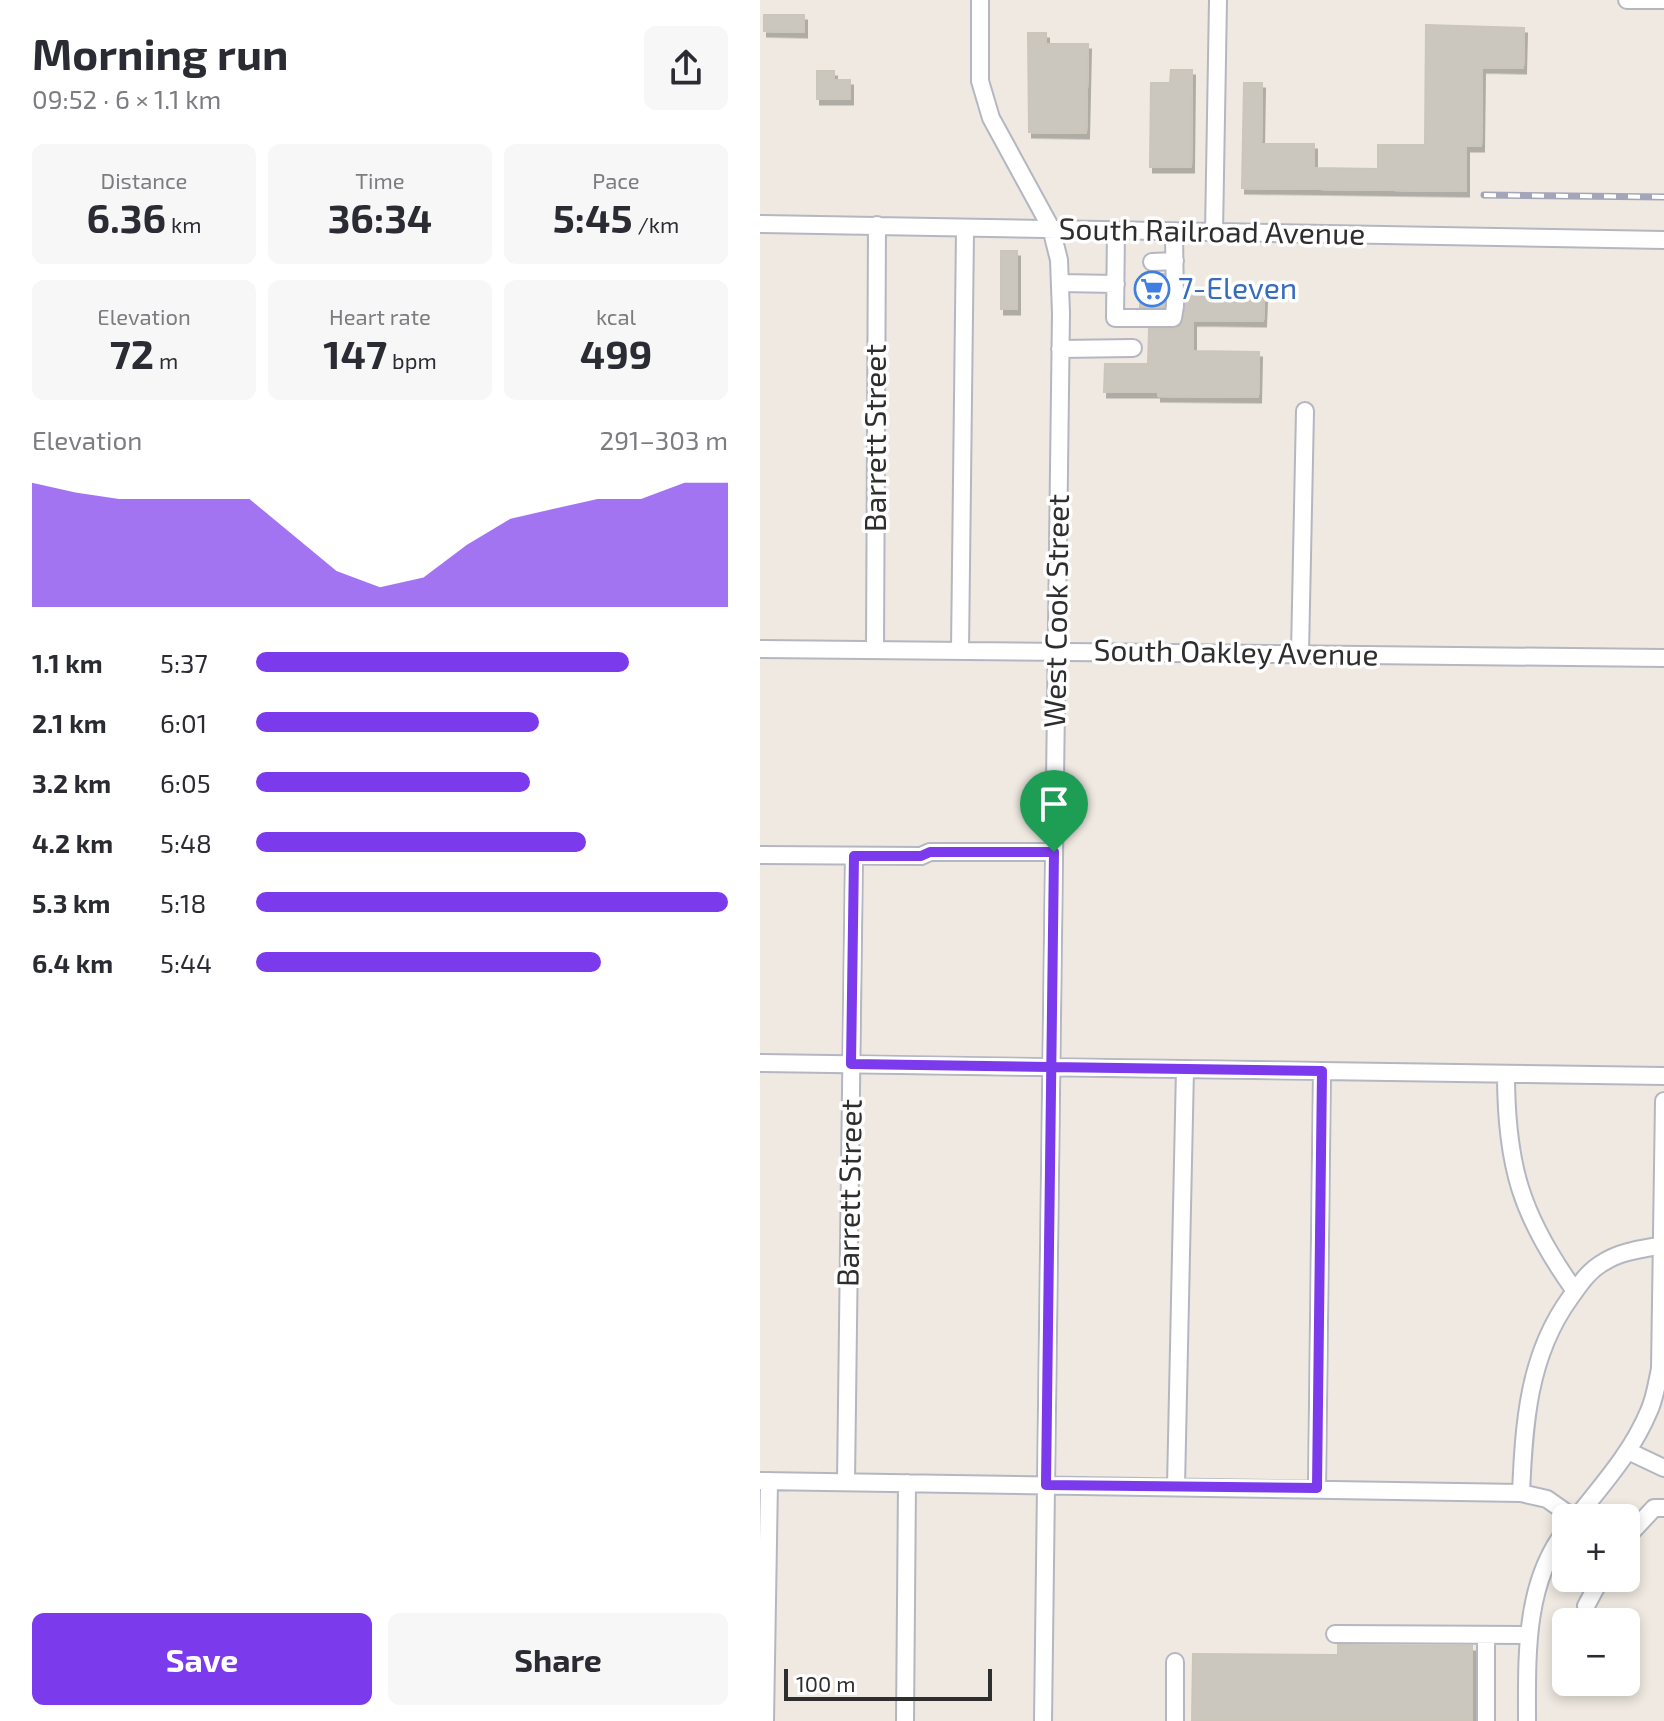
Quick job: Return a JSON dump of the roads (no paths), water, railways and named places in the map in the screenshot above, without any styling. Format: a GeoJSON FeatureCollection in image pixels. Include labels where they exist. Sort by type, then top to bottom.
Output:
{"type":"FeatureCollection","features":[{"type":"Feature","properties":{"kind":"street","name":"West Cook Street"},"geometry":{"type":"LineString","coordinates":[[980,0],[980,81],[991,118],[1051,228],[1059,260],[1060,283],[1043,1721]]}},
{"type":"Feature","properties":{"kind":"street"},"geometry":{"type":"LineString","coordinates":[[1214,233],[1218,0]]}},
{"type":"Feature","properties":{"kind":"street"},"geometry":{"type":"LineString","coordinates":[[1627,0],[1664,0]]}},
{"type":"Feature","properties":{"kind":"street","name":"South Railroad Avenue"},"geometry":{"type":"LineString","coordinates":[[760,224],[1664,240]]}},
{"type":"Feature","properties":{"kind":"street","name":"Barrett Street"},"geometry":{"type":"LineString","coordinates":[[875,650],[877,225]]}},
{"type":"Feature","properties":{"kind":"street"},"geometry":{"type":"LineString","coordinates":[[1116,230],[1115,318],[1173,318],[1174,232]]}},
{"type":"Feature","properties":{"kind":"street"},"geometry":{"type":"LineString","coordinates":[[960,650],[965,231]]}},
{"type":"Feature","properties":{"kind":"street"},"geometry":{"type":"LineString","coordinates":[[1152,262],[1175,261]]}},
{"type":"Feature","properties":{"kind":"street"},"geometry":{"type":"LineString","coordinates":[[1060,283],[1116,284]]}},
{"type":"Feature","properties":{"kind":"street"},"geometry":{"type":"LineString","coordinates":[[1060,349],[1133,348]]}},
{"type":"Feature","properties":{"kind":"street"},"geometry":{"type":"LineString","coordinates":[[1300,653],[1305,411]]}},
{"type":"Feature","properties":{"kind":"street","name":"South Oakley Avenue"},"geometry":{"type":"LineString","coordinates":[[760,649],[1664,658]]}},
{"type":"Feature","properties":{"kind":"street"},"geometry":{"type":"LineString","coordinates":[[760,855],[921,856],[930,852],[1054,852]]}},
{"type":"Feature","properties":{"kind":"street","name":"Barrett Street"},"geometry":{"type":"LineString","coordinates":[[846,1482],[854,856]]}},
{"type":"Feature","properties":{"kind":"street"},"geometry":{"type":"LineString","coordinates":[[760,1063],[1664,1076]]}},
{"type":"Feature","properties":{"kind":"street"},"geometry":{"type":"LineString","coordinates":[[1176,1486],[1185,1069]]}},
{"type":"Feature","properties":{"kind":"street"},"geometry":{"type":"LineString","coordinates":[[1317,1488],[1322,1071]]}},
{"type":"Feature","properties":{"kind":"street"},"geometry":{"type":"LineString","coordinates":[[1506,1074],[1506,1120],[1515,1174],[1543,1244],[1575,1291]]}},
{"type":"Feature","properties":{"kind":"street"},"geometry":{"type":"LineString","coordinates":[[1586,1504],[1628,1451],[1650,1409],[1660,1369],[1664,1101]]}},
{"type":"Feature","properties":{"kind":"street"},"geometry":{"type":"LineString","coordinates":[[1521,1493],[1526,1412],[1534,1372],[1553,1325],[1589,1273],[1602,1263],[1628,1252],[1663,1245]]}},
{"type":"Feature","properties":{"kind":"street"},"geometry":{"type":"LineString","coordinates":[[1628,1451],[1664,1468]]}},
{"type":"Feature","properties":{"kind":"street"},"geometry":{"type":"LineString","coordinates":[[765,1721],[764,1481],[1521,1493],[1547,1499],[1554,1504]]}},
{"type":"Feature","properties":{"kind":"street"},"geometry":{"type":"LineString","coordinates":[[905,1721],[907,1483]]}},
{"type":"Feature","properties":{"kind":"street"},"geometry":{"type":"LineString","coordinates":[[1640,1523],[1654,1508],[1664,1508]]}},
{"type":"Feature","properties":{"kind":"street"},"geometry":{"type":"LineString","coordinates":[[1527,1721],[1528,1635],[1538,1588],[1552,1553]]}},
{"type":"Feature","properties":{"kind":"street"},"geometry":{"type":"LineString","coordinates":[[1586,1606],[1594,1592]]}},
{"type":"Feature","properties":{"kind":"street"},"geometry":{"type":"LineString","coordinates":[[1335,1634],[1528,1635]]}},
{"type":"Feature","properties":{"kind":"street"},"geometry":{"type":"LineString","coordinates":[[1486,1636],[1486,1721]]}},
{"type":"Feature","properties":{"kind":"street"},"geometry":{"type":"LineString","coordinates":[[1175,1662],[1175,1721]]}},
{"type":"Feature","properties":{"kind":"railway"},"geometry":{"type":"LineString","coordinates":[[1484,195],[1664,197]]}},
{"type":"Feature","properties":{"kind":"place","name":"7-Eleven"},"geometry":{"type":"Point","coordinates":[1152,289]}}]}
